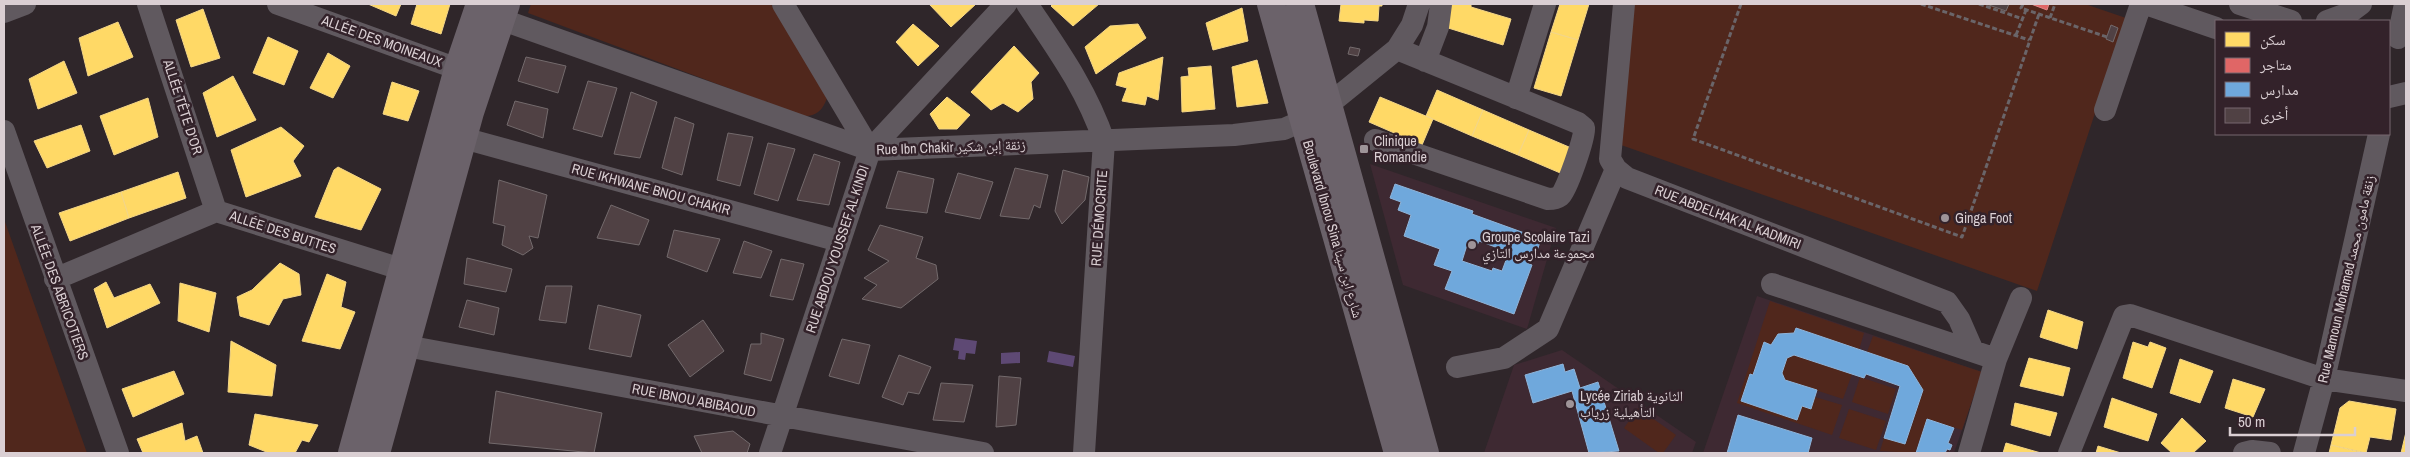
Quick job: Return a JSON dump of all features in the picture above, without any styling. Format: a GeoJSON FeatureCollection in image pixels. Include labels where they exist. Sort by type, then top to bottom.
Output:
{"type":"FeatureCollection","features":[{"type":"Feature","properties":{"kind":"main road","name":"Boulevard Ibnou Sina شارع ابن سينا"},"geometry":{"type":"LineString","coordinates":[[1271,4],[1302,121],[1398,453]]}},
{"type":"Feature","properties":{"kind":"main road","name":"Boulevard Ibnou Sina شارع ابن سينا"},"geometry":{"type":"LineString","coordinates":[[1306,7],[1328,105],[1425,453]]}},
{"type":"Feature","properties":{"kind":"main road"},"geometry":{"type":"LineString","coordinates":[[352,453],[458,68],[495,9]]}},
{"type":"Feature","properties":{"kind":"main road"},"geometry":{"type":"LineString","coordinates":[[376,453],[463,138],[495,9]]}},
{"type":"Feature","properties":{"kind":"street"},"geometry":{"type":"LineString","coordinates":[[4,12],[25,4]]}},
{"type":"Feature","properties":{"kind":"street","name":"ALLÉE TÊTE D'OR"},"geometry":{"type":"LineString","coordinates":[[148,4],[216,211]]}},
{"type":"Feature","properties":{"kind":"street","name":"ALLÉE DES MOINEAUX"},"geometry":{"type":"LineString","coordinates":[[278,4],[458,68]]}},
{"type":"Feature","properties":{"kind":"street"},"geometry":{"type":"LineString","coordinates":[[784,4],[870,150]]}},
{"type":"Feature","properties":{"kind":"street","name":"RUE ABDOU YOUSSEF AL KINDI"},"geometry":{"type":"LineString","coordinates":[[770,453],[870,150],[1006,4]]}},
{"type":"Feature","properties":{"kind":"street","name":"RUE DÉMOCRITE"},"geometry":{"type":"LineString","coordinates":[[1027,4],[1083,89],[1104,141],[1084,453]]}},
{"type":"Feature","properties":{"kind":"street","name":"Rue Ibn Chakir زنقة إبن شكير"},"geometry":{"type":"LineString","coordinates":[[495,9],[870,150],[1234,135],[1284,129],[1302,121],[1328,105],[1397,49],[1412,25],[1419,4]]}},
{"type":"Feature","properties":{"kind":"street"},"geometry":{"type":"LineString","coordinates":[[1425,61],[1438,27],[1441,4]]}},
{"type":"Feature","properties":{"kind":"street"},"geometry":{"type":"LineString","coordinates":[[1516,98],[1545,4]]}},
{"type":"Feature","properties":{"kind":"street"},"geometry":{"type":"LineString","coordinates":[[1457,367],[1504,358],[1548,329],[1616,169],[1610,159],[1624,4]]}},
{"type":"Feature","properties":{"kind":"street"},"geometry":{"type":"LineString","coordinates":[[2105,110],[2141,4]]}},
{"type":"Feature","properties":{"kind":"street"},"geometry":{"type":"LineString","coordinates":[[2146,4],[2215,28]]}},
{"type":"Feature","properties":{"kind":"street"},"geometry":{"type":"LineString","coordinates":[[2240,4],[2288,20]]}},
{"type":"Feature","properties":{"kind":"street"},"geometry":{"type":"LineString","coordinates":[[2331,20],[2345,16],[2361,4]]}},
{"type":"Feature","properties":{"kind":"street"},"geometry":{"type":"LineString","coordinates":[[2398,39],[2404,4]]}},
{"type":"Feature","properties":{"kind":"street"},"geometry":{"type":"LineString","coordinates":[[1375,140],[1548,199],[1554,199],[1563,192],[1583,138],[1584,128],[1578,123],[1397,49]]}},
{"type":"Feature","properties":{"kind":"street","name":"ALLÉE DES ABRICOTIERS"},"geometry":{"type":"LineString","coordinates":[[4,131],[118,453]]}},
{"type":"Feature","properties":{"kind":"street","name":"Rue Mamoun Mohamed زنقة مامون محمد"},"geometry":{"type":"LineString","coordinates":[[2304,453],[2324,380],[2379,135]]}},
{"type":"Feature","properties":{"kind":"street","name":"RUE IKHWANE BNOU CHAKIR"},"geometry":{"type":"LineString","coordinates":[[463,138],[839,241]]}},
{"type":"Feature","properties":{"kind":"street","name":"RUE ABDELHAK AL KADMIRI"},"geometry":{"type":"LineString","coordinates":[[1616,169],[1627,178],[1947,302],[1959,319],[1973,351]]}},
{"type":"Feature","properties":{"kind":"street","name":"ALLÉE DES BUTTES"},"geometry":{"type":"LineString","coordinates":[[55,279],[216,211],[402,268]]}},
{"type":"Feature","properties":{"kind":"street"},"geometry":{"type":"LineString","coordinates":[[1772,284],[1996,359]]}},
{"type":"Feature","properties":{"kind":"street"},"geometry":{"type":"LineString","coordinates":[[1969,453],[1996,359],[2021,298]]}},
{"type":"Feature","properties":{"kind":"street"},"geometry":{"type":"LineString","coordinates":[[2069,453],[2124,316],[2130,315],[2324,380],[2406,391]]}},
{"type":"Feature","properties":{"kind":"street","name":"RUE IBNOU ABIBAOUD"},"geometry":{"type":"LineString","coordinates":[[406,346],[983,453]]}},
{"type":"Feature","properties":{"kind":"path"},"geometry":{"type":"LineString","coordinates":[[1741,4],[1694,139],[1962,237],[2039,14]]}},
{"type":"Feature","properties":{"kind":"path"},"geometry":{"type":"LineString","coordinates":[[1921,4],[2029,40]]}},
{"type":"Feature","properties":{"kind":"path"},"geometry":{"type":"LineString","coordinates":[[1979,4],[2022,19]]}},
{"type":"Feature","properties":{"kind":"path"},"geometry":{"type":"LineString","coordinates":[[2023,4],[2021,8],[2026,10],[2107,37]]}},
{"type":"Feature","properties":{"kind":"path"},"geometry":{"type":"LineString","coordinates":[[2050,18],[2056,4]]}},
{"type":"Feature","properties":{"kind":"path"},"geometry":{"type":"LineString","coordinates":[[2016,35],[2026,10]]}},
{"type":"Feature","properties":{"kind":"shaded area"},"geometry":{"type":"Polygon","coordinates":[[[531,4],[771,4],[827,98],[818,112],[803,116],[528,13],[531,4]]]}},
{"type":"Feature","properties":{"kind":"shaded area","name":"Ginga Foot"},"geometry":{"type":"Polygon","coordinates":[[[1634,4],[2085,4],[2126,18],[2037,291],[1621,145],[1634,4]]]}},
{"type":"Feature","properties":{"kind":"shaded area","name":"Groupe Scolaire Tazi مجموعة مدارس التازي"},"geometry":{"type":"Polygon","coordinates":[[[1370,164],[1556,228],[1527,329],[1403,285],[1370,164]]]}},
{"type":"Feature","properties":{"kind":"shaded area"},"geometry":{"type":"Polygon","coordinates":[[[4,219],[87,453],[4,453],[4,219]]]}},
{"type":"Feature","properties":{"kind":"shaded area"},"geometry":{"type":"Polygon","coordinates":[[[1757,296],[1982,372],[1954,453],[1703,453],[1757,296]]]}},
{"type":"Feature","properties":{"kind":"shaded area"},"geometry":{"type":"Polygon","coordinates":[[[1770,301],[1864,333],[1859,350],[1796,328],[1794,333],[1778,334],[1771,345],[1764,343],[1753,375],[1750,374],[1741,401],[1797,420],[1802,406],[1815,397],[1842,405],[1832,435],[1737,403],[1770,301]]]}},
{"type":"Feature","properties":{"kind":"shaded area"},"geometry":{"type":"Polygon","coordinates":[[[1873,336],[1982,372],[1962,430],[1927,419],[1915,453],[1880,451],[1884,438],[1906,444],[1923,390],[1908,366],[1867,352],[1873,336]]]}},
{"type":"Feature","properties":{"kind":"shaded area"},"geometry":{"type":"Polygon","coordinates":[[[955,338],[977,341],[975,354],[966,353],[965,360],[958,359],[959,351],[953,350],[955,338]]]}},
{"type":"Feature","properties":{"kind":"shaded area","name":"Lycée Ziriab الثانوية التأهيلية زرياب"},"geometry":{"type":"Polygon","coordinates":[[[1562,350],[1696,442],[1692,453],[1484,453],[1514,365],[1562,350]]]}},
{"type":"Feature","properties":{"kind":"shaded area"},"geometry":{"type":"Polygon","coordinates":[[[1049,351],[1075,356],[1073,367],[1047,362],[1049,351]]]}},
{"type":"Feature","properties":{"kind":"shaded area"},"geometry":{"type":"Polygon","coordinates":[[[1020,352],[1020,363],[1001,364],[1001,353],[1020,352]]]}},
{"type":"Feature","properties":{"kind":"shaded area"},"geometry":{"type":"Polygon","coordinates":[[[1794,355],[1852,374],[1843,399],[1785,380],[1782,373],[1787,358],[1794,355]]]}},
{"type":"Feature","properties":{"kind":"shaded area"},"geometry":{"type":"Polygon","coordinates":[[[1860,377],[1896,389],[1888,414],[1852,402],[1860,377]]]}},
{"type":"Feature","properties":{"kind":"shaded area"},"geometry":{"type":"Polygon","coordinates":[[[1638,408],[1676,435],[1663,453],[1659,453],[1624,428],[1638,408]]]}},
{"type":"Feature","properties":{"kind":"shaded area"},"geometry":{"type":"Polygon","coordinates":[[[1849,409],[1886,421],[1876,450],[1839,438],[1849,409]]]}},
{"type":"Feature","properties":{"kind":"building: سكن"},"geometry":{"type":"Polygon","coordinates":[[[368,4],[401,4],[396,16],[368,4]]]}},
{"type":"Feature","properties":{"kind":"building: سكن"},"geometry":{"type":"Polygon","coordinates":[[[417,4],[450,4],[441,34],[411,24],[417,4]]]}},
{"type":"Feature","properties":{"kind":"building: سكن"},"geometry":{"type":"Polygon","coordinates":[[[929,4],[976,4],[951,27],[929,4]]]}},
{"type":"Feature","properties":{"kind":"building: سكن"},"geometry":{"type":"Polygon","coordinates":[[[1053,4],[1099,4],[1073,26],[1051,6],[1053,4]]]}},
{"type":"Feature","properties":{"kind":"building: سكن"},"geometry":{"type":"Polygon","coordinates":[[[1341,4],[1382,4],[1382,6],[1379,6],[1378,21],[1364,20],[1364,23],[1339,21],[1341,4]]]}},
{"type":"Feature","properties":{"kind":"building: سكن"},"geometry":{"type":"Polygon","coordinates":[[[1452,4],[1471,4],[1471,7],[1511,19],[1503,45],[1445,27],[1452,4]]]}},
{"type":"Feature","properties":{"kind":"building: سكن"},"geometry":{"type":"Polygon","coordinates":[[[1560,4],[1589,4],[1578,40],[1551,32],[1560,4]]]}},
{"type":"Feature","properties":{"kind":"building: سكن"},"geometry":{"type":"Polygon","coordinates":[[[1242,8],[1248,41],[1213,50],[1206,23],[1242,8]]]}},
{"type":"Feature","properties":{"kind":"building: سكن"},"geometry":{"type":"Polygon","coordinates":[[[203,9],[220,58],[191,67],[176,20],[203,9]]]}},
{"type":"Feature","properties":{"kind":"building: سكن"},"geometry":{"type":"Polygon","coordinates":[[[118,22],[133,57],[88,76],[79,38],[118,22]]]}},
{"type":"Feature","properties":{"kind":"building: سكن"},"geometry":{"type":"Polygon","coordinates":[[[913,24],[939,46],[918,66],[896,42],[913,24]]]}},
{"type":"Feature","properties":{"kind":"building: سكن"},"geometry":{"type":"Polygon","coordinates":[[[1138,24],[1146,38],[1096,74],[1085,47],[1110,26],[1138,24]]]}},
{"type":"Feature","properties":{"kind":"building: سكن"},"geometry":{"type":"Polygon","coordinates":[[[1551,32],[1578,40],[1561,96],[1534,88],[1551,32]]]}},
{"type":"Feature","properties":{"kind":"building: سكن"},"geometry":{"type":"Polygon","coordinates":[[[268,37],[298,51],[284,85],[253,73],[268,37]]]}},
{"type":"Feature","properties":{"kind":"building: سكن"},"geometry":{"type":"Polygon","coordinates":[[[1014,46],[1039,73],[1031,82],[1033,99],[1018,112],[1003,103],[991,110],[971,92],[1014,46]]]}},
{"type":"Feature","properties":{"kind":"building: سكن"},"geometry":{"type":"Polygon","coordinates":[[[328,53],[350,66],[333,98],[310,88],[328,53]]]}},
{"type":"Feature","properties":{"kind":"building: سكن"},"geometry":{"type":"Polygon","coordinates":[[[1163,57],[1158,100],[1147,96],[1145,105],[1122,101],[1127,88],[1116,85],[1119,73],[1163,57]]]}},
{"type":"Feature","properties":{"kind":"building: سكن"},"geometry":{"type":"Polygon","coordinates":[[[1257,60],[1268,103],[1237,107],[1232,67],[1257,60]]]}},
{"type":"Feature","properties":{"kind":"building: سكن"},"geometry":{"type":"Polygon","coordinates":[[[64,61],[77,93],[38,109],[29,79],[64,61]]]}},
{"type":"Feature","properties":{"kind":"building: سكن"},"geometry":{"type":"Polygon","coordinates":[[[1211,66],[1215,109],[1182,112],[1181,77],[1189,76],[1188,68],[1211,66]]]}},
{"type":"Feature","properties":{"kind":"building: سكن"},"geometry":{"type":"Polygon","coordinates":[[[233,76],[256,120],[217,137],[203,93],[233,76]]]}},
{"type":"Feature","properties":{"kind":"building: سكن"},"geometry":{"type":"Polygon","coordinates":[[[392,82],[419,91],[408,121],[383,114],[392,82]]]}},
{"type":"Feature","properties":{"kind":"building: سكن"},"geometry":{"type":"Polygon","coordinates":[[[1437,90],[1483,110],[1472,136],[1426,116],[1437,90]]]}},
{"type":"Feature","properties":{"kind":"building: سكن"},"geometry":{"type":"Polygon","coordinates":[[[947,97],[970,115],[957,129],[939,129],[930,114],[947,97]]]}},
{"type":"Feature","properties":{"kind":"building: سكن"},"geometry":{"type":"Polygon","coordinates":[[[1380,97],[1433,119],[1422,145],[1369,122],[1380,97]]]}},
{"type":"Feature","properties":{"kind":"building: سكن"},"geometry":{"type":"Polygon","coordinates":[[[148,98],[158,137],[114,155],[100,116],[148,98]]]}},
{"type":"Feature","properties":{"kind":"building: سكن"},"geometry":{"type":"Polygon","coordinates":[[[1483,110],[1529,130],[1518,155],[1472,136],[1483,110]]]}},
{"type":"Feature","properties":{"kind":"building: سكن"},"geometry":{"type":"Polygon","coordinates":[[[81,125],[90,151],[47,168],[34,141],[81,125]]]}},
{"type":"Feature","properties":{"kind":"building: سكن"},"geometry":{"type":"Polygon","coordinates":[[[281,127],[304,146],[293,161],[301,176],[246,197],[231,150],[281,127]]]}},
{"type":"Feature","properties":{"kind":"building: سكن"},"geometry":{"type":"Polygon","coordinates":[[[1529,130],[1576,150],[1565,175],[1518,155],[1529,130]]]}},
{"type":"Feature","properties":{"kind":"building: سكن"},"geometry":{"type":"Polygon","coordinates":[[[338,167],[381,189],[361,230],[315,217],[334,170],[338,167]]]}},
{"type":"Feature","properties":{"kind":"building: سكن"},"geometry":{"type":"Polygon","coordinates":[[[178,172],[186,198],[129,218],[121,192],[178,172]]]}},
{"type":"Feature","properties":{"kind":"building: سكن"},"geometry":{"type":"Polygon","coordinates":[[[121,192],[129,218],[70,241],[59,213],[121,192]]]}},
{"type":"Feature","properties":{"kind":"building: سكن"},"geometry":{"type":"Polygon","coordinates":[[[280,263],[299,274],[301,295],[283,299],[269,325],[240,316],[237,297],[252,290],[280,263]]]}},
{"type":"Feature","properties":{"kind":"building: سكن"},"geometry":{"type":"Polygon","coordinates":[[[327,274],[346,282],[341,307],[355,312],[340,349],[302,341],[327,274]]]}},
{"type":"Feature","properties":{"kind":"building: سكن"},"geometry":{"type":"Polygon","coordinates":[[[106,282],[114,298],[150,284],[160,303],[107,328],[94,289],[106,282]]]}},
{"type":"Feature","properties":{"kind":"building: سكن"},"geometry":{"type":"Polygon","coordinates":[[[180,283],[216,293],[209,332],[178,321],[180,283]]]}},
{"type":"Feature","properties":{"kind":"building: سكن"},"geometry":{"type":"Polygon","coordinates":[[[2048,310],[2083,322],[2077,349],[2040,337],[2048,310]]]}},
{"type":"Feature","properties":{"kind":"building: سكن"},"geometry":{"type":"Polygon","coordinates":[[[231,341],[276,365],[272,396],[228,392],[231,341]]]}},
{"type":"Feature","properties":{"kind":"building: سكن"},"geometry":{"type":"Polygon","coordinates":[[[2133,342],[2148,347],[2150,342],[2166,348],[2152,388],[2123,378],[2133,342]]]}},
{"type":"Feature","properties":{"kind":"building: سكن"},"geometry":{"type":"Polygon","coordinates":[[[2029,358],[2070,368],[2063,396],[2020,386],[2029,358]]]}},
{"type":"Feature","properties":{"kind":"building: سكن"},"geometry":{"type":"Polygon","coordinates":[[[2180,359],[2213,371],[2200,403],[2170,393],[2180,359]]]}},
{"type":"Feature","properties":{"kind":"building: سكن"},"geometry":{"type":"Polygon","coordinates":[[[174,371],[184,394],[133,417],[122,389],[174,371]]]}},
{"type":"Feature","properties":{"kind":"building: سكن"},"geometry":{"type":"Polygon","coordinates":[[[2233,379],[2265,389],[2253,417],[2225,408],[2233,379]]]}},
{"type":"Feature","properties":{"kind":"building: سكن"},"geometry":{"type":"Polygon","coordinates":[[[2112,398],[2157,414],[2148,441],[2104,427],[2112,398]]]}},
{"type":"Feature","properties":{"kind":"building: سكن"},"geometry":{"type":"Polygon","coordinates":[[[2349,401],[2396,409],[2391,440],[2370,437],[2366,453],[2331,445],[2340,408],[2349,401]]]}},
{"type":"Feature","properties":{"kind":"building: سكن"},"geometry":{"type":"Polygon","coordinates":[[[2015,403],[2057,413],[2050,436],[2011,425],[2015,403]]]}},
{"type":"Feature","properties":{"kind":"building: سكن"},"geometry":{"type":"Polygon","coordinates":[[[255,414],[318,425],[309,442],[302,440],[295,453],[269,453],[249,445],[255,414]]]}},
{"type":"Feature","properties":{"kind":"building: سكن"},"geometry":{"type":"Polygon","coordinates":[[[2182,418],[2206,441],[2193,453],[2172,453],[2161,443],[2182,418]]]}},
{"type":"Feature","properties":{"kind":"building: سكن"},"geometry":{"type":"Polygon","coordinates":[[[182,423],[185,441],[197,436],[203,453],[143,453],[137,439],[182,423]]]}},
{"type":"Feature","properties":{"kind":"building: سكن"},"geometry":{"type":"Polygon","coordinates":[[[2406,432],[2406,453],[2401,453],[2406,432]]]}},
{"type":"Feature","properties":{"kind":"building: سكن"},"geometry":{"type":"Polygon","coordinates":[[[2006,443],[2041,453],[2003,453],[2006,443]]]}},
{"type":"Feature","properties":{"kind":"building: سكن"},"geometry":{"type":"Polygon","coordinates":[[[2331,445],[2364,453],[2329,453],[2331,445]]]}},
{"type":"Feature","properties":{"kind":"building: سكن"},"geometry":{"type":"Polygon","coordinates":[[[2098,446],[2121,453],[2096,453],[2098,446]]]}},
{"type":"Feature","properties":{"kind":"building: متاجر"},"geometry":{"type":"Polygon","coordinates":[[[2031,4],[2049,4],[2047,10],[2031,4]]]}},
{"type":"Feature","properties":{"kind":"building: مدارس"},"geometry":{"type":"Polygon","coordinates":[[[1395,184],[1473,211],[1472,214],[1541,239],[1535,257],[1530,255],[1527,263],[1532,265],[1514,314],[1445,289],[1452,271],[1434,265],[1440,249],[1404,236],[1411,215],[1398,210],[1401,202],[1390,198],[1395,184]],[[1479,241],[1476,248],[1467,245],[1462,261],[1492,271],[1493,268],[1502,271],[1509,252],[1479,241]]]}},
{"type":"Feature","properties":{"kind":"building: مدارس"},"geometry":{"type":"Polygon","coordinates":[[[1796,328],[1908,366],[1923,390],[1905,444],[1884,438],[1900,386],[1866,374],[1864,378],[1794,355],[1787,358],[1782,373],[1785,380],[1817,390],[1811,409],[1802,406],[1797,420],[1741,401],[1750,374],[1753,375],[1764,342],[1771,345],[1778,334],[1794,333],[1796,328]]]}},
{"type":"Feature","properties":{"kind":"building: مدارس"},"geometry":{"type":"Polygon","coordinates":[[[1563,364],[1565,372],[1574,369],[1580,388],[1598,382],[1619,451],[1589,453],[1572,391],[1533,403],[1525,375],[1563,364]]]}},
{"type":"Feature","properties":{"kind":"building: مدارس"},"geometry":{"type":"Polygon","coordinates":[[[1738,415],[1812,438],[1808,453],[1727,453],[1738,415]]]}},
{"type":"Feature","properties":{"kind":"building: مدارس"},"geometry":{"type":"Polygon","coordinates":[[[1927,419],[1954,428],[1948,443],[1952,445],[1950,450],[1947,449],[1945,453],[1916,453],[1927,419]]]}},
{"type":"Feature","properties":{"kind":"building: أخرى"},"geometry":{"type":"Polygon","coordinates":[[[1986,4],[2009,4],[2006,11],[1986,4]]]}},
{"type":"Feature","properties":{"kind":"building: أخرى"},"geometry":{"type":"Polygon","coordinates":[[[2111,25],[2118,28],[2113,42],[2106,39],[2111,25]]]}},
{"type":"Feature","properties":{"kind":"building: أخرى"},"geometry":{"type":"Polygon","coordinates":[[[1350,47],[1360,49],[1358,56],[1348,54],[1350,47]]]}},
{"type":"Feature","properties":{"kind":"building: أخرى"},"geometry":{"type":"Polygon","coordinates":[[[526,57],[566,66],[558,93],[518,81],[526,57]]]}},
{"type":"Feature","properties":{"kind":"building: أخرى"},"geometry":{"type":"Polygon","coordinates":[[[588,81],[617,88],[602,137],[573,129],[588,81]]]}},
{"type":"Feature","properties":{"kind":"building: أخرى"},"geometry":{"type":"Polygon","coordinates":[[[631,92],[657,102],[640,158],[614,154],[631,92]]]}},
{"type":"Feature","properties":{"kind":"building: أخرى"},"geometry":{"type":"Polygon","coordinates":[[[515,101],[548,109],[543,138],[507,125],[515,101]]]}},
{"type":"Feature","properties":{"kind":"building: أخرى"},"geometry":{"type":"Polygon","coordinates":[[[675,117],[694,124],[682,175],[662,168],[675,117]]]}},
{"type":"Feature","properties":{"kind":"building: أخرى"},"geometry":{"type":"Polygon","coordinates":[[[728,133],[753,137],[740,186],[717,180],[728,133]]]}},
{"type":"Feature","properties":{"kind":"building: أخرى"},"geometry":{"type":"Polygon","coordinates":[[[768,143],[795,149],[778,201],[754,194],[768,143]]]}},
{"type":"Feature","properties":{"kind":"building: أخرى"},"geometry":{"type":"Polygon","coordinates":[[[814,154],[840,162],[829,205],[797,200],[814,154]]]}},
{"type":"Feature","properties":{"kind":"building: أخرى"},"geometry":{"type":"Polygon","coordinates":[[[1015,168],[1048,175],[1040,208],[1034,205],[1029,219],[1000,216],[1015,168]]]}},
{"type":"Feature","properties":{"kind":"building: أخرى"},"geometry":{"type":"Polygon","coordinates":[[[1063,170],[1089,177],[1085,200],[1062,224],[1055,211],[1063,170]]]}},
{"type":"Feature","properties":{"kind":"building: أخرى"},"geometry":{"type":"Polygon","coordinates":[[[898,171],[934,179],[927,213],[886,208],[898,171]]]}},
{"type":"Feature","properties":{"kind":"building: أخرى"},"geometry":{"type":"Polygon","coordinates":[[[958,173],[993,182],[980,219],[945,212],[958,173]]]}},
{"type":"Feature","properties":{"kind":"building: أخرى"},"geometry":{"type":"Polygon","coordinates":[[[499,180],[547,195],[538,238],[529,236],[533,248],[523,255],[502,245],[505,226],[493,223],[499,180]]]}},
{"type":"Feature","properties":{"kind":"building: أخرى"},"geometry":{"type":"Polygon","coordinates":[[[611,205],[649,220],[639,245],[597,238],[611,205]]]}},
{"type":"Feature","properties":{"kind":"building: أخرى"},"geometry":{"type":"Polygon","coordinates":[[[880,225],[923,237],[916,258],[936,265],[938,279],[901,308],[862,299],[877,285],[864,278],[889,261],[868,250],[880,225]]]}},
{"type":"Feature","properties":{"kind":"building: أخرى"},"geometry":{"type":"Polygon","coordinates":[[[674,230],[720,239],[707,272],[667,257],[674,230]]]}},
{"type":"Feature","properties":{"kind":"building: أخرى"},"geometry":{"type":"Polygon","coordinates":[[[744,241],[772,251],[761,278],[733,273],[744,241]]]}},
{"type":"Feature","properties":{"kind":"building: أخرى"},"geometry":{"type":"Polygon","coordinates":[[[467,258],[512,269],[506,292],[464,284],[467,258]]]}},
{"type":"Feature","properties":{"kind":"building: أخرى"},"geometry":{"type":"Polygon","coordinates":[[[781,259],[804,264],[793,300],[770,296],[781,259]]]}},
{"type":"Feature","properties":{"kind":"building: أخرى"},"geometry":{"type":"Polygon","coordinates":[[[546,286],[572,286],[566,323],[539,320],[546,286]]]}},
{"type":"Feature","properties":{"kind":"building: أخرى"},"geometry":{"type":"Polygon","coordinates":[[[467,300],[499,308],[494,335],[459,327],[467,300]]]}},
{"type":"Feature","properties":{"kind":"building: أخرى"},"geometry":{"type":"Polygon","coordinates":[[[598,305],[641,315],[631,357],[589,349],[598,305]]]}},
{"type":"Feature","properties":{"kind":"building: أخرى"},"geometry":{"type":"Polygon","coordinates":[[[703,320],[724,351],[690,377],[668,345],[703,320]]]}},
{"type":"Feature","properties":{"kind":"building: أخرى"},"geometry":{"type":"Polygon","coordinates":[[[761,333],[784,339],[771,381],[744,374],[751,344],[761,344],[761,333]]]}},
{"type":"Feature","properties":{"kind":"building: أخرى"},"geometry":{"type":"Polygon","coordinates":[[[842,339],[870,345],[859,384],[829,376],[842,339]]]}},
{"type":"Feature","properties":{"kind":"building: أخرى"},"geometry":{"type":"Polygon","coordinates":[[[899,355],[931,367],[919,394],[908,392],[903,405],[882,397],[899,355]]]}},
{"type":"Feature","properties":{"kind":"building: أخرى"},"geometry":{"type":"Polygon","coordinates":[[[999,376],[1021,378],[1016,425],[996,427],[999,376]]]}},
{"type":"Feature","properties":{"kind":"building: أخرى"},"geometry":{"type":"Polygon","coordinates":[[[941,383],[973,385],[964,422],[933,420],[941,383]]]}},
{"type":"Feature","properties":{"kind":"building: أخرى"},"geometry":{"type":"Polygon","coordinates":[[[496,391],[602,413],[594,453],[489,443],[496,391]]]}},
{"type":"Feature","properties":{"kind":"building: أخرى"},"geometry":{"type":"Polygon","coordinates":[[[733,431],[750,444],[747,453],[702,453],[694,436],[733,431]]]}},
{"type":"Feature","properties":{"kind":"place","name":"Clinique Romandie"},"geometry":{"type":"Point","coordinates":[1364,149]}},
{"type":"Feature","properties":{"kind":"place","name":"Ginga Foot"},"geometry":{"type":"Point","coordinates":[1945,218]}},
{"type":"Feature","properties":{"kind":"place","name":"Groupe Scolaire Tazi مجموعة مدارس التازي"},"geometry":{"type":"Point","coordinates":[1472,245]}},
{"type":"Feature","properties":{"kind":"place","name":"Lycée Ziriab الثانوية التأهيلية زرياب"},"geometry":{"type":"Point","coordinates":[1570,404]}}]}
